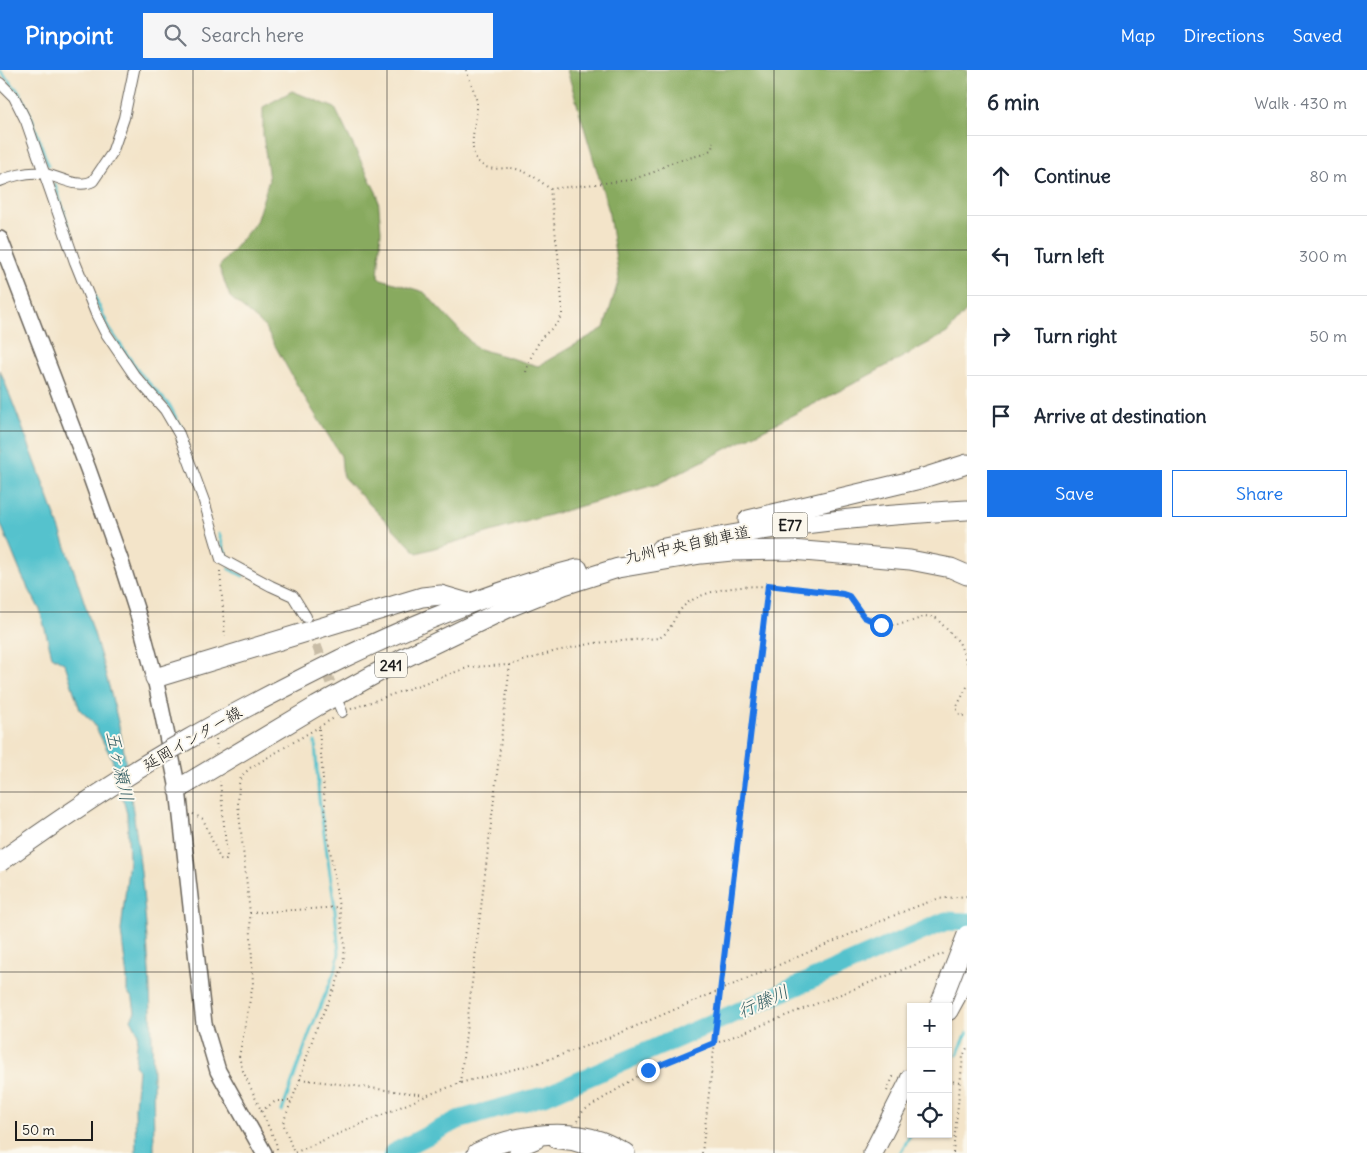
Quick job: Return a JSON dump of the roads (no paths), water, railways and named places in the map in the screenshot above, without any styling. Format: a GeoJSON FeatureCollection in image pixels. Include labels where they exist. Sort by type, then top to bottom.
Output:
{"type":"FeatureCollection","features":[{"type":"Feature","properties":{"kind":"highway"},"geometry":{"type":"LineString","coordinates":[[616,563],[709,530],[920,479],[967,464]]}},
{"type":"Feature","properties":{"kind":"highway","name":"九州中央自動車道"},"geometry":{"type":"LineString","coordinates":[[616,563],[712,538],[769,528],[852,518],[967,510]]}},
{"type":"Feature","properties":{"kind":"highway","name":"九州中央自動車道"},"geometry":{"type":"LineString","coordinates":[[616,563],[772,538],[853,528],[937,522],[967,522]]}},
{"type":"Feature","properties":{"kind":"highway"},"geometry":{"type":"LineString","coordinates":[[616,563],[716,553],[792,550],[910,560],[951,568],[967,575]]}},
{"type":"Feature","properties":{"kind":"highway","name":"延岡インター線"},"geometry":{"type":"LineString","coordinates":[[0,862],[109,787],[179,744],[267,696],[341,659],[416,624],[468,603],[562,573],[616,563]]}},
{"type":"Feature","properties":{"kind":"highway","name":"延岡インター線"},"geometry":{"type":"LineString","coordinates":[[341,659],[390,638],[470,609],[616,563]]}},
{"type":"Feature","properties":{"kind":"highway","name":"241"},"geometry":{"type":"LineString","coordinates":[[180,799],[317,706],[406,657],[512,606],[616,563]]}},
{"type":"Feature","properties":{"kind":"highway"},"geometry":{"type":"LineString","coordinates":[[154,678],[422,597],[441,595],[468,603]]}},
{"type":"Feature","properties":{"kind":"highway"},"geometry":{"type":"LineString","coordinates":[[941,1003],[967,935]]}},
{"type":"Feature","properties":{"kind":"highway"},"geometry":{"type":"LineString","coordinates":[[948,1003],[967,961]]}},
{"type":"Feature","properties":{"kind":"highway"},"geometry":{"type":"LineString","coordinates":[[952,1004],[967,976]]}},
{"type":"Feature","properties":{"kind":"highway"},"geometry":{"type":"LineString","coordinates":[[873,1153],[907,1085]]}},
{"type":"Feature","properties":{"kind":"highway"},"geometry":{"type":"LineString","coordinates":[[477,1153],[515,1140],[557,1133],[600,1141],[625,1153]]}},
{"type":"Feature","properties":{"kind":"street"},"geometry":{"type":"LineString","coordinates":[[0,181],[38,172],[75,183],[93,181],[112,153],[124,118],[134,70]]}},
{"type":"Feature","properties":{"kind":"street"},"geometry":{"type":"LineString","coordinates":[[0,83],[14,97],[26,121],[75,262],[105,332],[134,375],[165,410],[179,434],[204,501],[221,559],[294,596],[306,617]]}},
{"type":"Feature","properties":{"kind":"street"},"geometry":{"type":"LineString","coordinates":[[0,239],[88,469],[118,552],[139,618],[180,799],[204,1024],[218,1071],[264,1153]]}},
{"type":"Feature","properties":{"kind":"street"},"geometry":{"type":"LineString","coordinates":[[514,1153],[529,1146],[548,1142],[572,1145],[598,1153]]}},
{"type":"Feature","properties":{"kind":"water","name":"五ヶ瀬川"},"geometry":{"type":"Polygon","coordinates":[[[0,370],[51,503],[81,593],[122,739],[137,842],[146,931],[153,1064],[154,1153],[136,1153],[135,1107],[138,1070],[135,1065],[138,1033],[131,1019],[135,1012],[133,999],[127,992],[121,931],[129,860],[127,814],[112,759],[93,722],[80,710],[65,664],[52,656],[40,610],[22,576],[0,522],[0,370]]]}},
{"type":"Feature","properties":{"kind":"waterway"},"geometry":{"type":"LineString","coordinates":[[0,71],[20,93],[33,121],[48,165]]}},
{"type":"Feature","properties":{"kind":"waterway"},"geometry":{"type":"LineString","coordinates":[[55,184],[73,241]]}},
{"type":"Feature","properties":{"kind":"waterway"},"geometry":{"type":"LineString","coordinates":[[92,291],[109,328],[139,372],[170,406],[183,432]]}},
{"type":"Feature","properties":{"kind":"waterway"},"geometry":{"type":"LineString","coordinates":[[219,534],[226,555]]}},
{"type":"Feature","properties":{"kind":"waterway"},"geometry":{"type":"LineString","coordinates":[[229,569],[243,576]]}},
{"type":"Feature","properties":{"kind":"waterway"},"geometry":{"type":"LineString","coordinates":[[282,1111],[311,1029],[336,968],[339,953],[334,901],[319,799],[315,742]]}},
{"type":"Feature","properties":{"kind":"waterway","name":"行縢川"},"geometry":{"type":"LineString","coordinates":[[393,1153],[458,1120],[547,1095],[946,921],[967,922]]}},
{"type":"Feature","properties":{"kind":"waterway"},"geometry":{"type":"LineString","coordinates":[[957,1055],[967,1033]]}},
{"type":"Feature","properties":{"kind":"waterway"},"geometry":{"type":"LineString","coordinates":[[900,1153],[909,1138]]}},
{"type":"Feature","properties":{"kind":"tunnel"},"geometry":{"type":"LineString","coordinates":[[306,617],[336,698]]}}]}
